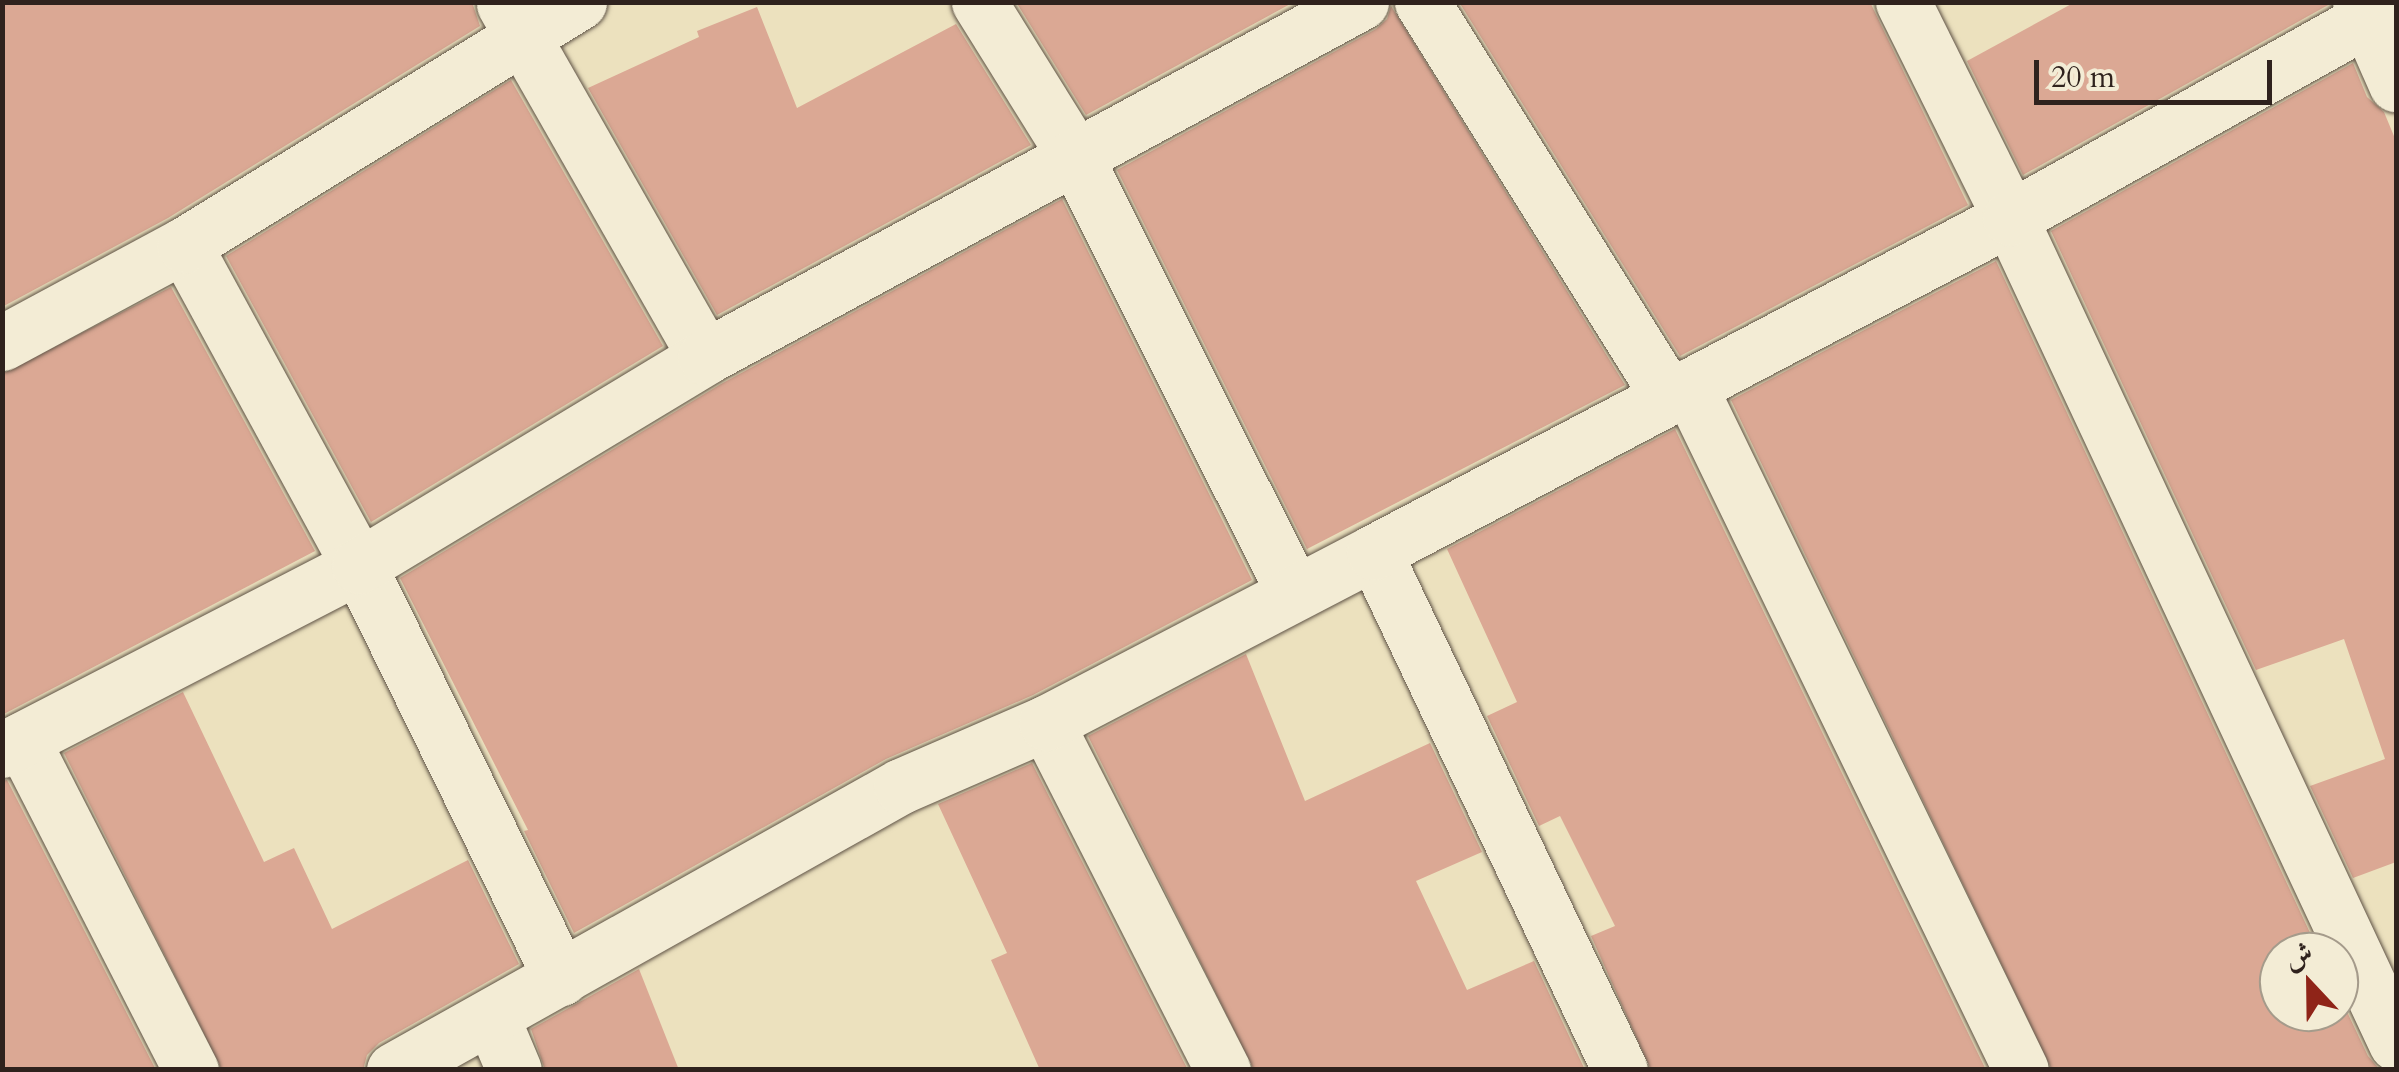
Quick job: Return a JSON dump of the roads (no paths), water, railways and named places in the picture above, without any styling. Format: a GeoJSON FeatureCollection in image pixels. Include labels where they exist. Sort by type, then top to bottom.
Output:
{"type":"FeatureCollection","features":[{"type":"Feature","properties":{"kind":"street"},"geometry":{"type":"LineString","coordinates":[[2,344],[184,245],[512,19],[579,2]]}},
{"type":"Feature","properties":{"kind":"street"},"geometry":{"type":"LineString","coordinates":[[979,2],[1075,156],[1294,593]]}},
{"type":"Feature","properties":{"kind":"street"},"geometry":{"type":"LineString","coordinates":[[192,1070],[12,745],[359,566],[705,357],[1362,2]]}},
{"type":"Feature","properties":{"kind":"street"},"geometry":{"type":"LineString","coordinates":[[1422,2],[1679,390],[2022,1070]]}},
{"type":"Feature","properties":{"kind":"street"},"geometry":{"type":"LineString","coordinates":[[1903,2],[2010,218],[2396,1043]]}},
{"type":"Feature","properties":{"kind":"street"},"geometry":{"type":"LineString","coordinates":[[394,1070],[901,786],[1046,723],[2010,218],[2375,8],[2396,84]]}},
{"type":"Feature","properties":{"kind":"street"},"geometry":{"type":"LineString","coordinates":[[512,19],[705,357]]}},
{"type":"Feature","properties":{"kind":"street"},"geometry":{"type":"LineString","coordinates":[[184,245],[359,566],[561,978]]}},
{"type":"Feature","properties":{"kind":"street"},"geometry":{"type":"LineString","coordinates":[[1374,552],[1620,1070]]}},
{"type":"Feature","properties":{"kind":"street"},"geometry":{"type":"LineString","coordinates":[[1046,723],[1223,1070]]}},
{"type":"Feature","properties":{"kind":"street"},"geometry":{"type":"LineString","coordinates":[[492,1018],[514,1070]]}}]}
